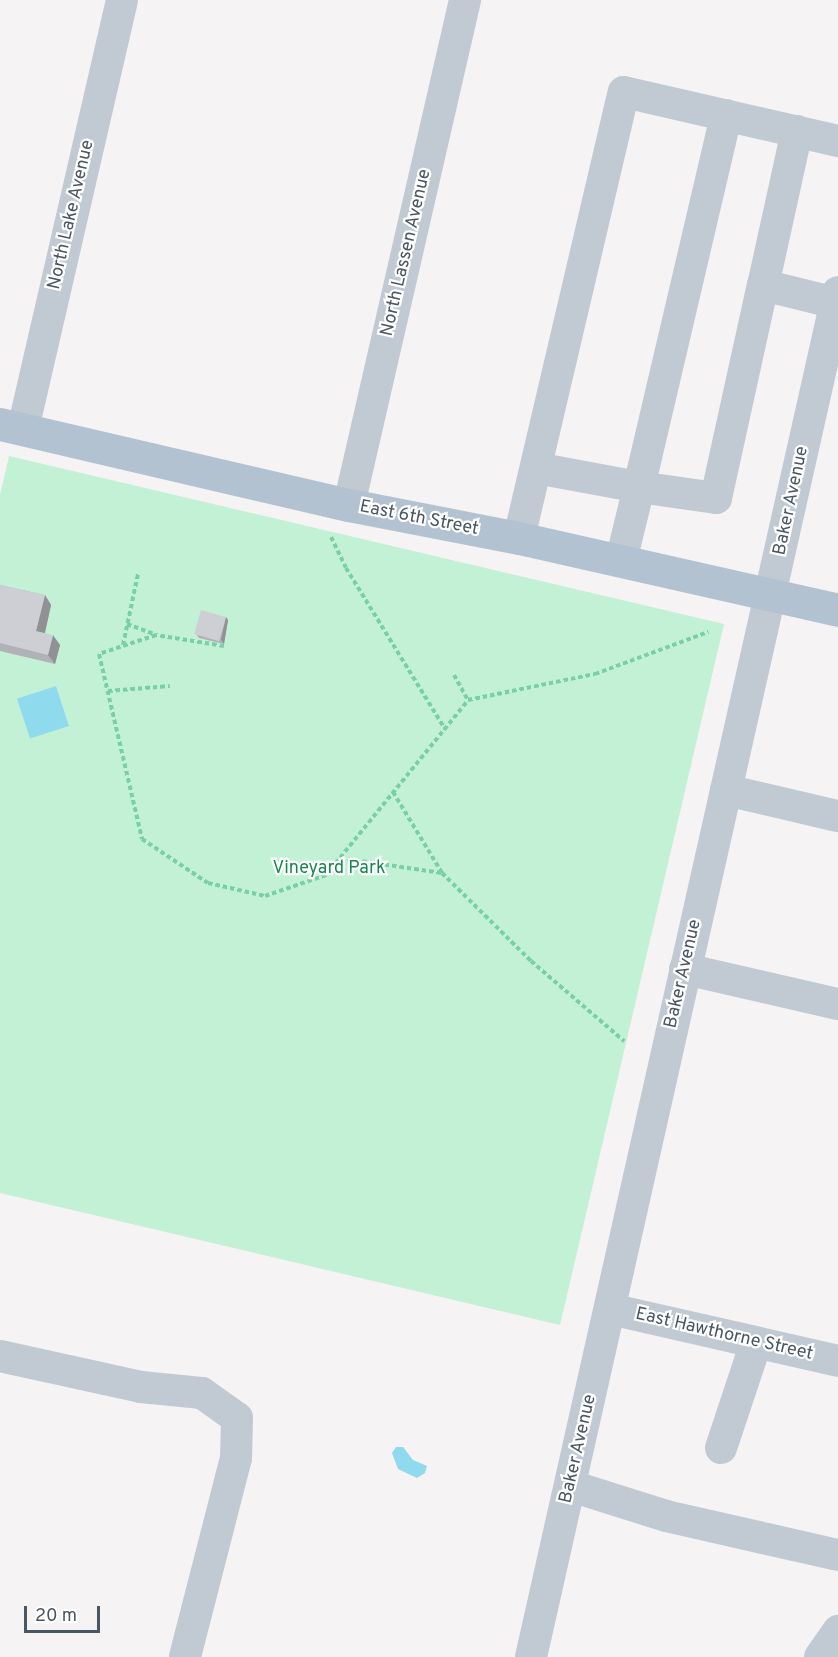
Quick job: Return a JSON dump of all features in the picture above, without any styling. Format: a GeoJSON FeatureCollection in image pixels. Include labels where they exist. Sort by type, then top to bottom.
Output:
{"type":"FeatureCollection","features":[{"type":"Feature","properties":{"kind":"main road","name":"East 6th Street"},"geometry":{"type":"LineString","coordinates":[[12,427],[349,505],[519,538],[838,610]]}},
{"type":"Feature","properties":{"kind":"street","name":"North Lake Avenue"},"geometry":{"type":"LineString","coordinates":[[12,427],[122,0]]}},
{"type":"Feature","properties":{"kind":"street","name":"North Lassen Avenue"},"geometry":{"type":"LineString","coordinates":[[349,505],[465,0]]}},
{"type":"Feature","properties":{"kind":"street"},"geometry":{"type":"LineString","coordinates":[[519,538],[624,92],[838,141]]}},
{"type":"Feature","properties":{"kind":"street"},"geometry":{"type":"LineString","coordinates":[[621,561],[726,114]]}},
{"type":"Feature","properties":{"kind":"street"},"geometry":{"type":"LineString","coordinates":[[536,468],[639,487],[716,498],[797,131]]}},
{"type":"Feature","properties":{"kind":"street"},"geometry":{"type":"LineString","coordinates":[[763,285],[837,298]]}},
{"type":"Feature","properties":{"kind":"street","name":"Baker Avenue"},"geometry":{"type":"LineString","coordinates":[[531,1657],[837,298]]}},
{"type":"Feature","properties":{"kind":"street"},"geometry":{"type":"LineString","coordinates":[[726,790],[838,816]]}},
{"type":"Feature","properties":{"kind":"street"},"geometry":{"type":"LineString","coordinates":[[685,969],[838,1004]]}},
{"type":"Feature","properties":{"kind":"street","name":"East Hawthorne Street"},"geometry":{"type":"LineString","coordinates":[[610,1309],[838,1362]]}},
{"type":"Feature","properties":{"kind":"street"},"geometry":{"type":"LineString","coordinates":[[721,1448],[756,1343]]}},
{"type":"Feature","properties":{"kind":"street"},"geometry":{"type":"LineString","coordinates":[[0,1356],[141,1387],[202,1393],[237,1418],[236,1458],[185,1657]]}},
{"type":"Feature","properties":{"kind":"street"},"geometry":{"type":"LineString","coordinates":[[571,1486],[666,1516],[838,1556]]}},
{"type":"Feature","properties":{"kind":"street"},"geometry":{"type":"LineString","coordinates":[[820,1657],[838,1631]]}},
{"type":"Feature","properties":{"kind":"path"},"geometry":{"type":"LineString","coordinates":[[331,537],[346,568],[445,729]]}},
{"type":"Feature","properties":{"kind":"path"},"geometry":{"type":"LineString","coordinates":[[123,645],[138,574]]}},
{"type":"Feature","properties":{"kind":"path"},"geometry":{"type":"LineString","coordinates":[[127,624],[156,635],[224,646]]}},
{"type":"Feature","properties":{"kind":"path"},"geometry":{"type":"LineString","coordinates":[[156,635],[99,654],[142,839],[208,883],[265,896],[326,875],[468,699],[595,674],[708,632]]}},
{"type":"Feature","properties":{"kind":"path"},"geometry":{"type":"LineString","coordinates":[[454,675],[468,699]]}},
{"type":"Feature","properties":{"kind":"path"},"geometry":{"type":"LineString","coordinates":[[108,691],[170,686]]}},
{"type":"Feature","properties":{"kind":"path"},"geometry":{"type":"LineString","coordinates":[[393,792],[442,873],[531,961],[624,1041]]}},
{"type":"Feature","properties":{"kind":"path"},"geometry":{"type":"LineString","coordinates":[[339,858],[442,873]]}},
{"type":"Feature","properties":{"kind":"green space","name":"Vineyard Park"},"geometry":{"type":"Polygon","coordinates":[[[9,456],[724,624],[560,1325],[0,1193],[0,495],[9,456]]]}},
{"type":"Feature","properties":{"kind":"water"},"geometry":{"type":"Polygon","coordinates":[[[56,686],[69,726],[30,739],[17,699],[56,686]]]}},
{"type":"Feature","properties":{"kind":"water"},"geometry":{"type":"Polygon","coordinates":[[[396,1447],[403,1447],[413,1460],[427,1466],[425,1473],[417,1478],[398,1469],[392,1453],[396,1447]]]}},
{"type":"Feature","properties":{"kind":"building"},"geometry":{"type":"Polygon","coordinates":[[[0,585],[45,595],[36,631],[53,635],[48,655],[0,643],[0,585]]]}},
{"type":"Feature","properties":{"kind":"building"},"geometry":{"type":"Polygon","coordinates":[[[201,610],[226,617],[219,641],[194,634],[201,610]]]}}]}
